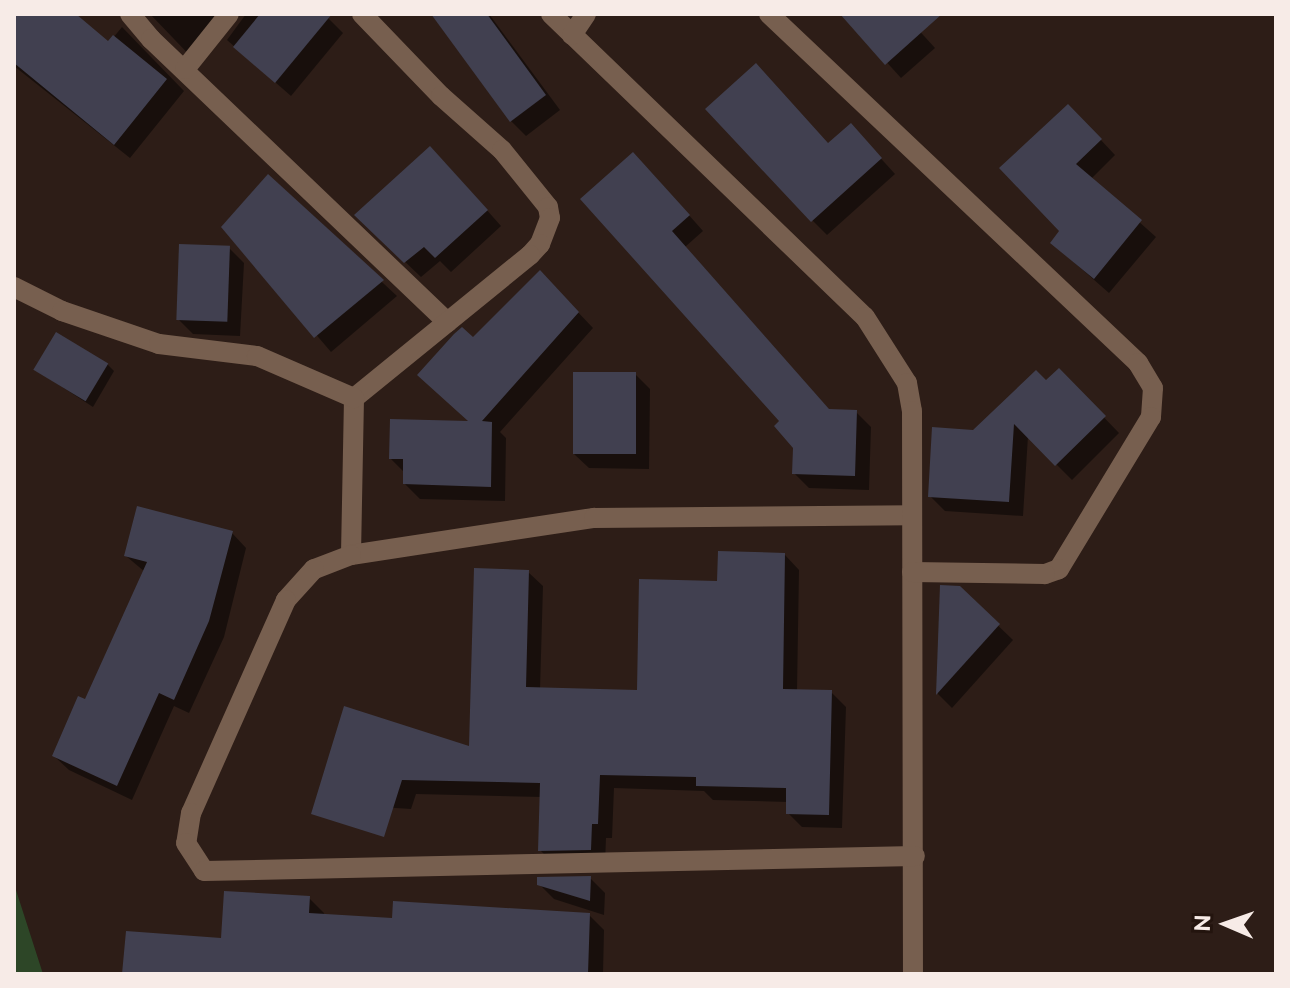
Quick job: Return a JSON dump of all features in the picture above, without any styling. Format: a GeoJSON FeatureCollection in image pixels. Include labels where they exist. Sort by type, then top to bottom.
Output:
{"type":"FeatureCollection","features":[{"type":"Feature","properties":{"kind":"street"},"geometry":{"type":"LineString","coordinates":[[130,14],[151,39],[447,322]]}},
{"type":"Feature","properties":{"kind":"street"},"geometry":{"type":"LineString","coordinates":[[185,69],[229,14]]}},
{"type":"Feature","properties":{"kind":"street"},"geometry":{"type":"LineString","coordinates":[[351,555],[354,398],[540,244],[550,218],[548,207],[502,150],[441,96],[362,14]]}},
{"type":"Feature","properties":{"kind":"street"},"geometry":{"type":"LineString","coordinates":[[551,14],[865,317],[907,383],[912,411],[913,974]]}},
{"type":"Feature","properties":{"kind":"street"},"geometry":{"type":"LineString","coordinates":[[572,35],[586,14]]}},
{"type":"Feature","properties":{"kind":"street"},"geometry":{"type":"LineString","coordinates":[[769,14],[1138,363],[1153,388],[1151,417],[1059,569],[1045,574],[912,572]]}},
{"type":"Feature","properties":{"kind":"street"},"geometry":{"type":"LineString","coordinates":[[14,287],[62,311],[159,344],[257,356],[354,398]]}},
{"type":"Feature","properties":{"kind":"street"},"geometry":{"type":"LineString","coordinates":[[911,515],[594,518],[351,555],[314,569],[286,600],[191,813],[186,843],[204,871],[915,856]]}},
{"type":"Feature","properties":{"kind":"green space"},"geometry":{"type":"Polygon","coordinates":[[[14,882],[15,887],[43,974],[14,974],[14,882]]]}},
{"type":"Feature","properties":{"kind":"building"},"geometry":{"type":"Polygon","coordinates":[[[14,14],[76,14],[108,41],[113,35],[167,79],[114,145],[14,63],[14,14]]]}},
{"type":"Feature","properties":{"kind":"building"},"geometry":{"type":"Polygon","coordinates":[[[260,14],[332,14],[275,83],[233,47],[260,14]]]}},
{"type":"Feature","properties":{"kind":"building"},"geometry":{"type":"Polygon","coordinates":[[[431,14],[487,14],[546,95],[510,122],[431,14]]]}},
{"type":"Feature","properties":{"kind":"building"},"geometry":{"type":"Polygon","coordinates":[[[840,14],[942,14],[885,65],[840,14]]]}},
{"type":"Feature","properties":{"kind":"building"},"geometry":{"type":"Polygon","coordinates":[[[756,63],[828,143],[851,123],[882,158],[811,222],[705,109],[756,63]]]}},
{"type":"Feature","properties":{"kind":"building"},"geometry":{"type":"Polygon","coordinates":[[[1068,104],[1102,139],[1076,164],[1142,220],[1094,279],[1050,243],[1059,231],[999,168],[1068,104]]]}},
{"type":"Feature","properties":{"kind":"building"},"geometry":{"type":"Polygon","coordinates":[[[430,146],[488,210],[435,258],[424,247],[404,263],[354,215],[430,146]]]}},
{"type":"Feature","properties":{"kind":"building"},"geometry":{"type":"Polygon","coordinates":[[[633,152],[690,215],[672,231],[829,409],[857,410],[855,476],[792,474],[793,448],[774,426],[779,421],[580,199],[633,152]]]}},
{"type":"Feature","properties":{"kind":"building"},"geometry":{"type":"Polygon","coordinates":[[[268,174],[384,280],[314,338],[221,227],[268,174]]]}},
{"type":"Feature","properties":{"kind":"building"},"geometry":{"type":"Polygon","coordinates":[[[179,244],[230,246],[227,322],[176,320],[179,244]]]}},
{"type":"Feature","properties":{"kind":"building"},"geometry":{"type":"Polygon","coordinates":[[[540,270],[579,312],[482,421],[492,422],[491,487],[403,484],[403,459],[389,459],[390,419],[468,421],[417,375],[462,327],[473,337],[540,270]]]}},
{"type":"Feature","properties":{"kind":"building"},"geometry":{"type":"Polygon","coordinates":[[[56,332],[108,363],[86,401],[33,370],[56,332]]]}},
{"type":"Feature","properties":{"kind":"building"},"geometry":{"type":"Polygon","coordinates":[[[1059,368],[1106,416],[1055,466],[1014,424],[1009,502],[928,497],[932,427],[973,430],[1036,370],[1046,380],[1059,368]]]}},
{"type":"Feature","properties":{"kind":"building"},"geometry":{"type":"Polygon","coordinates":[[[573,372],[636,372],[636,454],[573,454],[573,372]]]}},
{"type":"Feature","properties":{"kind":"building"},"geometry":{"type":"Polygon","coordinates":[[[137,506],[233,531],[209,621],[174,700],[159,693],[117,786],[52,756],[78,696],[85,699],[147,562],[124,556],[137,506]]]}},
{"type":"Feature","properties":{"kind":"building"},"geometry":{"type":"Polygon","coordinates":[[[718,551],[785,553],[783,689],[832,690],[829,815],[786,814],[786,788],[696,786],[696,777],[600,775],[598,824],[592,824],[591,850],[538,851],[540,783],[402,780],[384,837],[311,814],[344,706],[469,746],[474,568],[529,570],[526,687],[637,690],[639,579],[717,581],[718,551]]]}},
{"type":"Feature","properties":{"kind":"building"},"geometry":{"type":"Polygon","coordinates":[[[940,585],[960,586],[1000,624],[936,695],[940,585]]]}},
{"type":"Feature","properties":{"kind":"building"},"geometry":{"type":"Polygon","coordinates":[[[591,876],[590,901],[537,885],[537,877],[591,876]]]}},
{"type":"Feature","properties":{"kind":"building"},"geometry":{"type":"Polygon","coordinates":[[[224,891],[310,896],[309,913],[392,918],[393,901],[590,913],[588,974],[122,974],[126,931],[221,938],[224,891]]]}}]}
